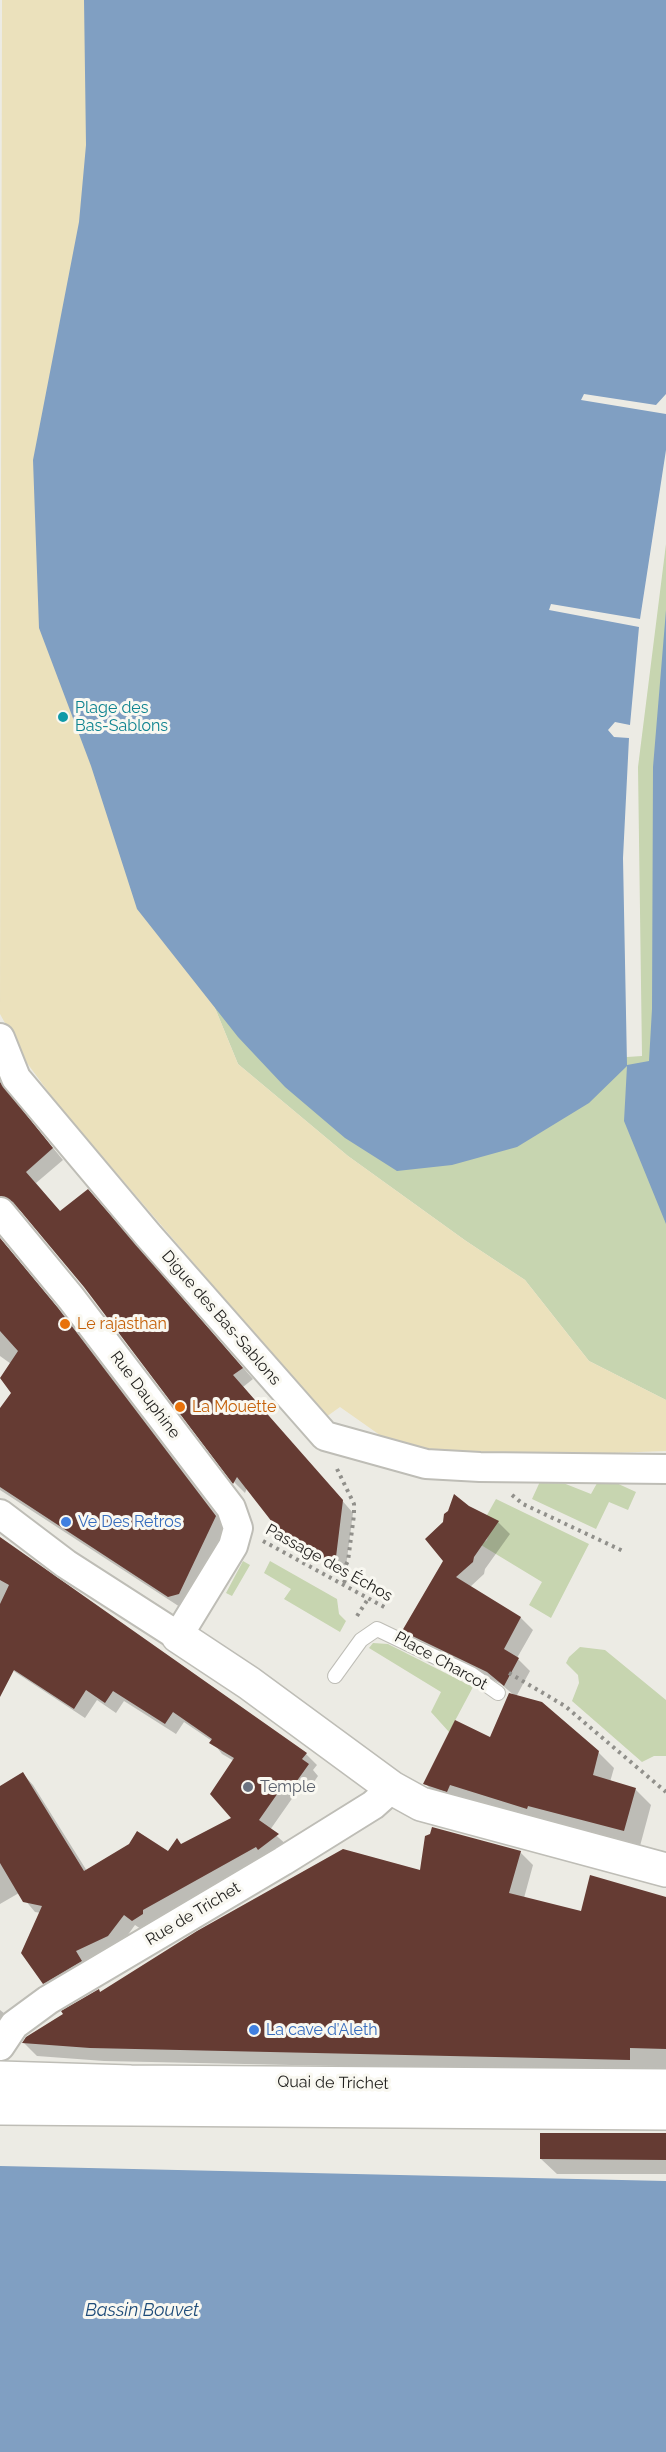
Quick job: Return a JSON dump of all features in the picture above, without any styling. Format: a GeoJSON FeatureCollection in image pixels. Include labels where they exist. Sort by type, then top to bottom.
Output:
{"type":"FeatureCollection","features":[{"type":"Feature","properties":{"kind":"main road"},"geometry":{"type":"LineString","coordinates":[[178,1636],[249,1683],[392,1788],[421,1804],[666,1870]]}},
{"type":"Feature","properties":{"kind":"main road","name":"Quai de Trichet"},"geometry":{"type":"LineString","coordinates":[[0,2078],[131,2082],[666,2086]]}},
{"type":"Feature","properties":{"kind":"main road","name":"Quai de Trichet"},"geometry":{"type":"LineString","coordinates":[[0,2108],[666,2113]]}},
{"type":"Feature","properties":{"kind":"street","name":"Digue des Bas-Sablons"},"geometry":{"type":"LineString","coordinates":[[0,1038],[16,1078],[148,1235],[325,1436]]}},
{"type":"Feature","properties":{"kind":"street","name":"Rue Dauphine"},"geometry":{"type":"LineString","coordinates":[[0,1212],[71,1298],[231,1508],[238,1528]]}},
{"type":"Feature","properties":{"kind":"street"},"geometry":{"type":"LineString","coordinates":[[325,1436],[426,1464],[480,1467],[666,1469]]}},
{"type":"Feature","properties":{"kind":"street"},"geometry":{"type":"LineString","coordinates":[[0,1514],[66,1564],[178,1636],[233,1546],[238,1528]]}},
{"type":"Feature","properties":{"kind":"street","name":"Rue de Trichet"},"geometry":{"type":"LineString","coordinates":[[0,2046],[14,2025],[48,2000],[373,1805],[392,1788]]}},
{"type":"Feature","properties":{"kind":"lane","name":"Place Charcot"},"geometry":{"type":"LineString","coordinates":[[335,1676],[361,1640],[377,1629],[471,1674],[498,1693]]}},
{"type":"Feature","properties":{"kind":"path"},"geometry":{"type":"LineString","coordinates":[[325,1436],[354,1504],[348,1561],[343,1570],[348,1574],[343,1585]]}},
{"type":"Feature","properties":{"kind":"path"},"geometry":{"type":"LineString","coordinates":[[480,1467],[523,1504],[623,1551]]}},
{"type":"Feature","properties":{"kind":"path","name":"Passage des Échos"},"geometry":{"type":"LineString","coordinates":[[238,1528],[388,1609]]}},
{"type":"Feature","properties":{"kind":"path"},"geometry":{"type":"LineString","coordinates":[[510,1674],[565,1706],[666,1792]]}},
{"type":"Feature","properties":{"kind":"green space"},"geometry":{"type":"Polygon","coordinates":[[[666,544],[666,1400],[589,1361],[525,1280],[466,1241],[348,1156],[238,1064],[171,901],[627,1057],[642,1056],[638,767],[666,544]]]}},
{"type":"Feature","properties":{"kind":"green space"},"geometry":{"type":"Polygon","coordinates":[[[543,1475],[591,1494],[601,1476],[636,1492],[628,1510],[609,1502],[596,1529],[532,1499],[543,1475]]]}},
{"type":"Feature","properties":{"kind":"green space"},"geometry":{"type":"Polygon","coordinates":[[[496,1499],[589,1544],[551,1618],[529,1605],[542,1582],[481,1545],[487,1540],[489,1532],[487,1515],[496,1499]]]}},
{"type":"Feature","properties":{"kind":"green space"},"geometry":{"type":"Polygon","coordinates":[[[243,1561],[250,1565],[232,1596],[226,1593],[243,1561]]]}},
{"type":"Feature","properties":{"kind":"green space"},"geometry":{"type":"Polygon","coordinates":[[[270,1561],[337,1599],[339,1614],[346,1621],[340,1632],[284,1599],[291,1589],[264,1573],[270,1561]]]}},
{"type":"Feature","properties":{"kind":"green space"},"geometry":{"type":"Polygon","coordinates":[[[373,1643],[388,1644],[473,1687],[449,1732],[431,1712],[441,1692],[369,1648],[373,1643]]]}},
{"type":"Feature","properties":{"kind":"green space"},"geometry":{"type":"Polygon","coordinates":[[[580,1647],[605,1650],[666,1700],[666,1756],[654,1756],[642,1762],[572,1701],[579,1683],[578,1675],[566,1663],[580,1647]]]}},
{"type":"Feature","properties":{"kind":"sand","name":"Plage des Bas-Sablons"},"geometry":{"type":"Polygon","coordinates":[[[2,0],[127,0],[171,901],[238,1064],[348,1156],[466,1241],[525,1280],[589,1361],[666,1400],[666,1451],[450,1459],[394,1445],[340,1407],[326,1417],[58,1105],[27,1063],[0,1014],[2,0]]]}},
{"type":"Feature","properties":{"kind":"water"},"geometry":{"type":"Polygon","coordinates":[[[84,0],[666,0],[666,394],[656,405],[584,394],[581,400],[666,414],[666,450],[640,619],[551,604],[549,610],[639,627],[630,725],[615,722],[608,730],[614,737],[629,738],[623,858],[627,1065],[649,1061],[652,1009],[653,767],[666,610],[666,1224],[624,1121],[627,1066],[589,1103],[517,1147],[452,1165],[397,1171],[345,1138],[285,1087],[238,1037],[137,909],[91,766],[39,628],[33,460],[79,222],[86,145],[84,0]]]}},
{"type":"Feature","properties":{"kind":"water","name":"Bassin Bouvet"},"geometry":{"type":"Polygon","coordinates":[[[0,2166],[666,2181],[666,2452],[0,2452],[0,2166]]]}},
{"type":"Feature","properties":{"kind":"building"},"geometry":{"type":"Polygon","coordinates":[[[0,1082],[53,1148],[26,1172],[60,1211],[88,1189],[243,1368],[233,1375],[343,1500],[335,1565],[283,1536],[237,1477],[233,1484],[84,1287],[13,1202],[0,1196],[0,1082]]]}},
{"type":"Feature","properties":{"kind":"building"},"geometry":{"type":"Polygon","coordinates":[[[0,1238],[58,1308],[216,1516],[179,1594],[168,1597],[0,1487],[0,1408],[11,1393],[0,1378],[18,1351],[0,1331],[0,1238]]]}},
{"type":"Feature","properties":{"kind":"building"},"geometry":{"type":"Polygon","coordinates":[[[454,1494],[469,1506],[499,1521],[474,1557],[473,1562],[456,1577],[521,1617],[504,1649],[519,1658],[504,1686],[487,1672],[402,1631],[443,1561],[425,1539],[443,1522],[444,1514],[448,1511],[454,1494]]]}},
{"type":"Feature","properties":{"kind":"building"},"geometry":{"type":"Polygon","coordinates":[[[0,1537],[307,1753],[302,1759],[309,1764],[294,1785],[287,1780],[259,1820],[279,1834],[258,1850],[256,1847],[143,1910],[143,1914],[132,1921],[124,1915],[108,1936],[76,1951],[82,1961],[43,1984],[21,1953],[42,1906],[23,1902],[0,1863],[0,1786],[23,1772],[84,1871],[129,1844],[137,1831],[168,1851],[177,1838],[181,1844],[231,1818],[210,1794],[234,1758],[209,1743],[212,1739],[173,1712],[165,1724],[113,1691],[105,1703],[86,1690],[74,1709],[14,1670],[0,1697],[0,1604],[9,1585],[0,1580],[0,1537]]]}},
{"type":"Feature","properties":{"kind":"building"},"geometry":{"type":"Polygon","coordinates":[[[509,1693],[542,1702],[599,1751],[593,1775],[636,1788],[624,1831],[528,1806],[527,1809],[450,1785],[447,1792],[423,1784],[455,1720],[490,1737],[509,1693]]]}},
{"type":"Feature","properties":{"kind":"building"},"geometry":{"type":"Polygon","coordinates":[[[432,1827],[521,1851],[509,1893],[581,1911],[590,1875],[666,1897],[666,2049],[630,2048],[630,2060],[90,2048],[22,2043],[26,2037],[63,2014],[61,2011],[99,1989],[100,1992],[197,1931],[343,1849],[420,1870],[425,1836],[430,1834],[432,1827]]]}},
{"type":"Feature","properties":{"kind":"building"},"geometry":{"type":"Polygon","coordinates":[[[540,2133],[666,2133],[666,2160],[540,2159],[540,2133]]]}},
{"type":"Feature","properties":{"kind":"place","name":"Plage des Bas-Sablons"},"geometry":{"type":"Point","coordinates":[63,717]}},
{"type":"Feature","properties":{"kind":"place","name":"Le rajasthan"},"geometry":{"type":"Point","coordinates":[65,1324]}},
{"type":"Feature","properties":{"kind":"place","name":"La Mouette"},"geometry":{"type":"Point","coordinates":[180,1407]}},
{"type":"Feature","properties":{"kind":"place","name":"Ve Des Retros"},"geometry":{"type":"Point","coordinates":[66,1522]}},
{"type":"Feature","properties":{"kind":"place","name":"Temple"},"geometry":{"type":"Point","coordinates":[248,1787]}},
{"type":"Feature","properties":{"kind":"place","name":"La cave d’Aleth"},"geometry":{"type":"Point","coordinates":[254,2030]}}]}
